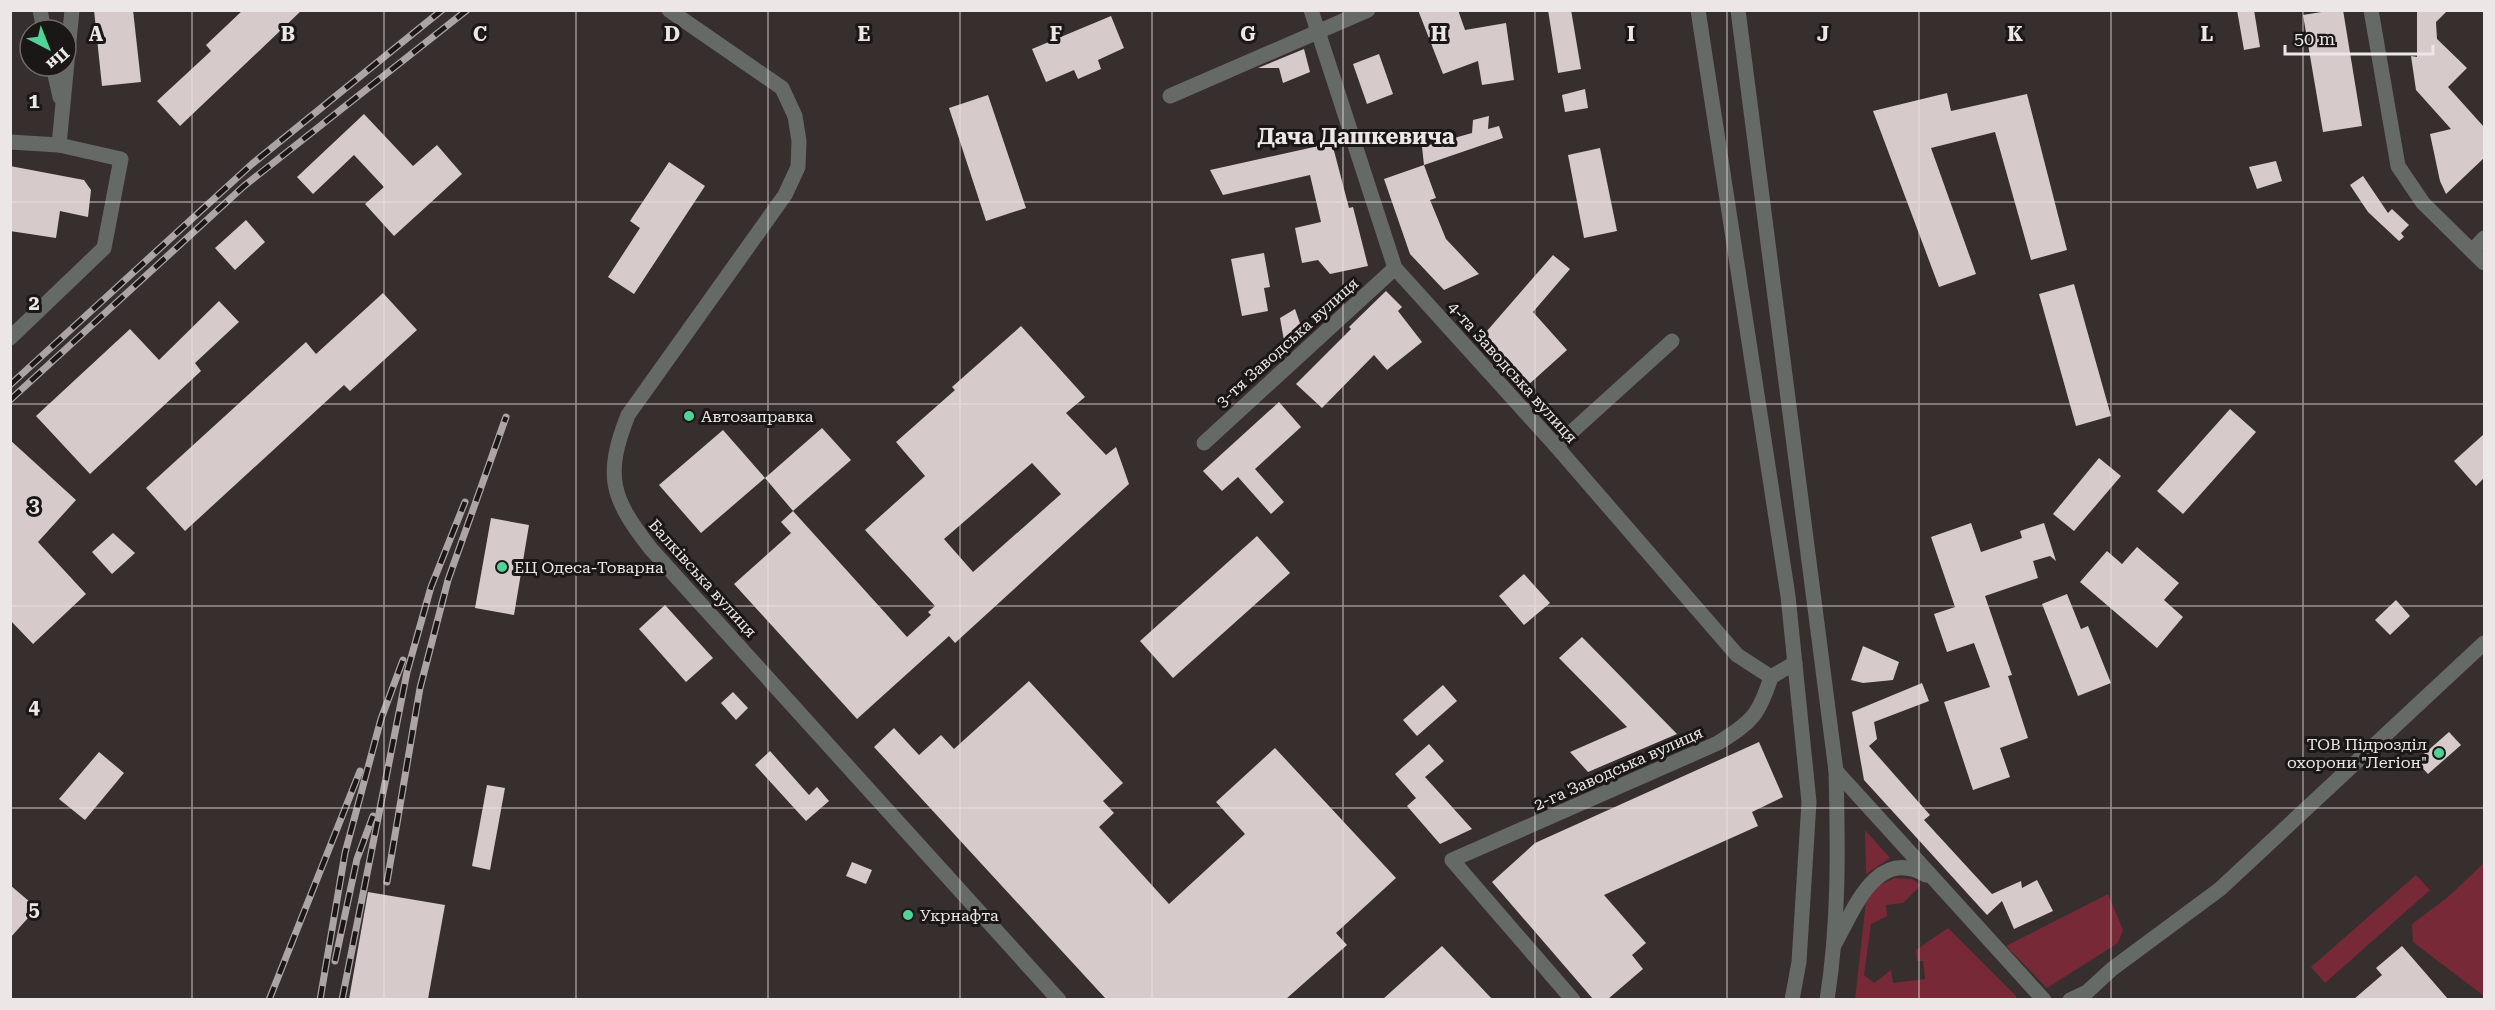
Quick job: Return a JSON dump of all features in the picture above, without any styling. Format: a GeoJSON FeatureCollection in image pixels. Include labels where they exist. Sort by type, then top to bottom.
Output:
{"type":"FeatureCollection","features":[{"type":"Feature","properties":{"kind":"street"},"geometry":{"type":"LineString","coordinates":[[60,145],[72,10]]}},
{"type":"Feature","properties":{"kind":"street","name":"Балківська вулиця"},"geometry":{"type":"LineString","coordinates":[[669,10],[782,88],[795,116],[799,141],[798,167],[785,195],[628,415],[615,449],[614,485],[628,520],[651,549],[1059,999]]}},
{"type":"Feature","properties":{"kind":"street","name":"4-та Заводська вулиця"},"geometry":{"type":"LineString","coordinates":[[1311,10],[1395,268],[1556,446],[1737,655],[1771,676]]}},
{"type":"Feature","properties":{"kind":"street"},"geometry":{"type":"LineString","coordinates":[[1170,96],[1368,10]]}},
{"type":"Feature","properties":{"kind":"street"},"geometry":{"type":"LineString","coordinates":[[1698,10],[1788,596],[1809,802],[1799,962],[1792,999]]}},
{"type":"Feature","properties":{"kind":"street"},"geometry":{"type":"LineString","coordinates":[[1738,10],[1836,771],[1838,865],[1834,945],[1827,999]]}},
{"type":"Feature","properties":{"kind":"street"},"geometry":{"type":"LineString","coordinates":[[2371,10],[2398,166],[2423,203],[2484,263]]}},
{"type":"Feature","properties":{"kind":"street"},"geometry":{"type":"LineString","coordinates":[[56,78],[63,109]]}},
{"type":"Feature","properties":{"kind":"street"},"geometry":{"type":"LineString","coordinates":[[10,142],[60,145],[122,159],[104,248],[10,338]]}},
{"type":"Feature","properties":{"kind":"street"},"geometry":{"type":"LineString","coordinates":[[2472,251],[2484,238]]}},
{"type":"Feature","properties":{"kind":"street","name":"3-тя Заводська вулиця"},"geometry":{"type":"LineString","coordinates":[[1204,443],[1395,268]]}},
{"type":"Feature","properties":{"kind":"street"},"geometry":{"type":"LineString","coordinates":[[1556,446],[1672,341]]}},
{"type":"Feature","properties":{"kind":"street"},"geometry":{"type":"LineString","coordinates":[[2070,999],[2087,992],[2112,969],[2220,889],[2484,644]]}},
{"type":"Feature","properties":{"kind":"street"},"geometry":{"type":"LineString","coordinates":[[1771,676],[1795,663]]}},
{"type":"Feature","properties":{"kind":"street","name":"2-га Заводська вулиця"},"geometry":{"type":"LineString","coordinates":[[1573,999],[1452,860],[1718,743],[1748,724],[1762,703],[1771,676]]}},
{"type":"Feature","properties":{"kind":"street"},"geometry":{"type":"LineString","coordinates":[[1836,771],[1930,878],[2044,999]]}},
{"type":"Feature","properties":{"kind":"street"},"geometry":{"type":"LineString","coordinates":[[1834,945],[1868,887],[1879,873],[1913,867],[1930,878]]}},
{"type":"Feature","properties":{"kind":"shaded area"},"geometry":{"type":"Polygon","coordinates":[[[1865,830],[1890,858],[1866,874],[1865,830]]]}},
{"type":"Feature","properties":{"kind":"shaded area"},"geometry":{"type":"Polygon","coordinates":[[[2484,863],[2484,996],[2413,942],[2412,924],[2448,897],[2484,863]]]}},
{"type":"Feature","properties":{"kind":"shaded area"},"geometry":{"type":"Polygon","coordinates":[[[2416,875],[2430,890],[2325,983],[2311,967],[2416,875]]]}},
{"type":"Feature","properties":{"kind":"shaded area"},"geometry":{"type":"Polygon","coordinates":[[[1895,878],[1912,879],[1921,885],[1903,903],[1886,905],[1887,916],[1871,924],[1864,975],[1874,983],[1891,970],[1893,983],[1925,979],[1923,961],[1917,961],[1916,950],[1948,928],[2016,996],[2016,1000],[1855,1000],[1866,901],[1872,888],[1895,878]]]}},
{"type":"Feature","properties":{"kind":"shaded area"},"geometry":{"type":"Polygon","coordinates":[[[2108,894],[2123,930],[2118,943],[2047,988],[2006,946],[2108,894]]]}},
{"type":"Feature","properties":{"kind":"building"},"geometry":{"type":"Polygon","coordinates":[[[94,10],[133,10],[141,82],[102,86],[94,10]]]}},
{"type":"Feature","properties":{"kind":"building"},"geometry":{"type":"Polygon","coordinates":[[[243,10],[302,10],[180,126],[157,101],[211,51],[206,45],[243,10]]]}},
{"type":"Feature","properties":{"kind":"building"},"geometry":{"type":"Polygon","coordinates":[[[1418,10],[1458,10],[1465,30],[1506,23],[1514,80],[1482,85],[1478,61],[1443,74],[1418,10]]]}},
{"type":"Feature","properties":{"kind":"building"},"geometry":{"type":"Polygon","coordinates":[[[1548,10],[1571,10],[1581,69],[1558,73],[1548,10]]]}},
{"type":"Feature","properties":{"kind":"building"},"geometry":{"type":"Polygon","coordinates":[[[2237,10],[2254,10],[2260,47],[2244,50],[2237,10]]]}},
{"type":"Feature","properties":{"kind":"building"},"geometry":{"type":"Polygon","coordinates":[[[2343,10],[2362,126],[2323,132],[2303,15],[2343,10]]]}},
{"type":"Feature","properties":{"kind":"building"},"geometry":{"type":"Polygon","coordinates":[[[2417,10],[2448,10],[2436,22],[2437,39],[2467,68],[2448,87],[2484,127],[2484,158],[2446,194],[2440,181],[2430,134],[2451,129],[2416,90],[2411,56],[2417,57],[2417,10]]]}},
{"type":"Feature","properties":{"kind":"building"},"geometry":{"type":"Polygon","coordinates":[[[1111,16],[1124,48],[1098,60],[1101,69],[1078,79],[1074,70],[1046,82],[1032,49],[1111,16]]]}},
{"type":"Feature","properties":{"kind":"building"},"geometry":{"type":"Polygon","coordinates":[[[1304,49],[1310,72],[1283,83],[1279,68],[1258,68],[1304,49]]]}},
{"type":"Feature","properties":{"kind":"building"},"geometry":{"type":"Polygon","coordinates":[[[1379,54],[1393,94],[1367,104],[1353,64],[1379,54]]]}},
{"type":"Feature","properties":{"kind":"building"},"geometry":{"type":"Polygon","coordinates":[[[1585,89],[1588,108],[1565,112],[1562,95],[1585,89]]]}},
{"type":"Feature","properties":{"kind":"building"},"geometry":{"type":"Polygon","coordinates":[[[1947,93],[1951,111],[2027,94],[2067,250],[2031,260],[1995,132],[1931,148],[1976,274],[1939,287],[1873,111],[1947,93]]]}},
{"type":"Feature","properties":{"kind":"building"},"geometry":{"type":"Polygon","coordinates":[[[988,95],[1026,208],[986,221],[949,108],[988,95]]]}},
{"type":"Feature","properties":{"kind":"building"},"geometry":{"type":"Polygon","coordinates":[[[364,114],[413,166],[437,145],[462,174],[394,236],[365,204],[384,187],[354,155],[313,194],[297,177],[364,114]]]}},
{"type":"Feature","properties":{"kind":"building"},"geometry":{"type":"Polygon","coordinates":[[[1489,116],[1488,129],[1499,126],[1503,138],[1424,165],[1422,147],[1472,133],[1473,120],[1489,116]]]}},
{"type":"Feature","properties":{"kind":"building"},"geometry":{"type":"Polygon","coordinates":[[[1332,143],[1349,208],[1353,207],[1368,266],[1330,274],[1318,260],[1302,263],[1295,228],[1321,222],[1310,175],[1223,195],[1210,170],[1332,143]]]}},
{"type":"Feature","properties":{"kind":"building"},"geometry":{"type":"Polygon","coordinates":[[[1600,148],[1617,231],[1584,238],[1568,155],[1600,148]]]}},
{"type":"Feature","properties":{"kind":"building"},"geometry":{"type":"Polygon","coordinates":[[[2276,161],[2282,181],[2257,189],[2249,167],[2276,161]]]}},
{"type":"Feature","properties":{"kind":"building"},"geometry":{"type":"Polygon","coordinates":[[[669,162],[705,186],[634,294],[608,277],[640,228],[630,221],[669,162]]]}},
{"type":"Feature","properties":{"kind":"building"},"geometry":{"type":"Polygon","coordinates":[[[1424,165],[1436,198],[1430,200],[1446,239],[1479,274],[1444,290],[1410,254],[1384,179],[1424,165]]]}},
{"type":"Feature","properties":{"kind":"building"},"geometry":{"type":"Polygon","coordinates":[[[10,166],[84,180],[91,190],[88,217],[60,211],[56,238],[10,231],[10,166]]]}},
{"type":"Feature","properties":{"kind":"building"},"geometry":{"type":"Polygon","coordinates":[[[2363,176],[2388,213],[2392,209],[2409,225],[2401,233],[2404,237],[2399,241],[2368,212],[2350,185],[2363,176]]]}},
{"type":"Feature","properties":{"kind":"building"},"geometry":{"type":"Polygon","coordinates":[[[246,220],[265,242],[235,270],[215,248],[246,220]]]}},
{"type":"Feature","properties":{"kind":"building"},"geometry":{"type":"Polygon","coordinates":[[[1264,253],[1270,287],[1264,288],[1268,311],[1242,316],[1231,259],[1264,253]]]}},
{"type":"Feature","properties":{"kind":"building"},"geometry":{"type":"Polygon","coordinates":[[[1553,255],[1570,269],[1533,312],[1567,350],[1527,386],[1509,367],[1511,366],[1480,339],[1553,255]]]}},
{"type":"Feature","properties":{"kind":"building"},"geometry":{"type":"Polygon","coordinates":[[[2074,284],[2111,416],[2076,426],[2039,294],[2074,284]]]}},
{"type":"Feature","properties":{"kind":"building"},"geometry":{"type":"Polygon","coordinates":[[[1386,291],[1402,307],[1398,311],[1422,342],[1387,370],[1374,355],[1322,408],[1296,384],[1386,291]]]}},
{"type":"Feature","properties":{"kind":"building"},"geometry":{"type":"Polygon","coordinates":[[[383,293],[417,330],[350,391],[344,385],[185,531],[146,488],[306,342],[316,354],[383,293]]]}},
{"type":"Feature","properties":{"kind":"building"},"geometry":{"type":"Polygon","coordinates":[[[219,301],[239,322],[195,363],[201,371],[90,474],[36,416],[130,329],[159,360],[219,301]]]}},
{"type":"Feature","properties":{"kind":"building"},"geometry":{"type":"Polygon","coordinates":[[[1295,309],[1302,329],[1285,346],[1280,318],[1295,309]]]}},
{"type":"Feature","properties":{"kind":"building"},"geometry":{"type":"Polygon","coordinates":[[[1021,326],[1085,397],[1066,413],[1106,455],[1116,447],[1129,484],[955,643],[949,636],[857,719],[734,584],[791,533],[781,522],[793,511],[907,637],[931,615],[928,612],[935,606],[865,530],[925,476],[896,442],[955,390],[952,387],[1021,326]],[[1032,463],[944,539],[973,572],[1061,494],[1032,463]]]}},
{"type":"Feature","properties":{"kind":"building"},"geometry":{"type":"Polygon","coordinates":[[[1279,402],[1301,427],[1255,469],[1284,502],[1271,514],[1238,477],[1222,491],[1203,471],[1279,402]]]}},
{"type":"Feature","properties":{"kind":"building"},"geometry":{"type":"Polygon","coordinates":[[[2230,409],[2256,432],[2183,514],[2157,491],[2230,409]]]}},
{"type":"Feature","properties":{"kind":"building"},"geometry":{"type":"Polygon","coordinates":[[[822,428],[851,460],[793,511],[765,478],[822,428]]]}},
{"type":"Feature","properties":{"kind":"building"},"geometry":{"type":"Polygon","coordinates":[[[723,430],[765,478],[701,533],[659,485],[723,430]]]}},
{"type":"Feature","properties":{"kind":"building"},"geometry":{"type":"Polygon","coordinates":[[[2484,434],[2484,478],[2476,486],[2454,461],[2484,434]]]}},
{"type":"Feature","properties":{"kind":"building"},"geometry":{"type":"Polygon","coordinates":[[[10,440],[76,500],[38,542],[86,594],[33,644],[10,620],[10,440]]]}},
{"type":"Feature","properties":{"kind":"building"},"geometry":{"type":"Polygon","coordinates":[[[2099,458],[2121,476],[2074,531],[2053,514],[2099,458]]]}},
{"type":"Feature","properties":{"kind":"building","name":"ЕЦ Одеса-Товарна"},"geometry":{"type":"Polygon","coordinates":[[[491,518],[529,525],[514,615],[475,608],[491,518]]]}},
{"type":"Feature","properties":{"kind":"building"},"geometry":{"type":"Polygon","coordinates":[[[1971,523],[1981,552],[2022,538],[2020,531],[2044,523],[2056,561],[2050,556],[2033,561],[2038,578],[1985,596],[2012,675],[2008,676],[2028,738],[2000,748],[2010,777],[1973,790],[1944,702],[1990,687],[1974,643],[1947,652],[1934,614],[1955,607],[1931,537],[1971,523]]]}},
{"type":"Feature","properties":{"kind":"building"},"geometry":{"type":"Polygon","coordinates":[[[113,533],[135,553],[112,574],[92,552],[113,533]]]}},
{"type":"Feature","properties":{"kind":"building"},"geometry":{"type":"Polygon","coordinates":[[[1257,536],[1290,573],[1173,678],[1140,641],[1257,536]]]}},
{"type":"Feature","properties":{"kind":"building"},"geometry":{"type":"Polygon","coordinates":[[[2137,547],[2179,583],[2164,600],[2183,617],[2157,648],[2080,582],[2107,551],[2122,564],[2137,547]]]}},
{"type":"Feature","properties":{"kind":"building"},"geometry":{"type":"Polygon","coordinates":[[[1524,574],[1550,603],[1524,625],[1499,596],[1524,574]]]}},
{"type":"Feature","properties":{"kind":"building"},"geometry":{"type":"Polygon","coordinates":[[[2067,594],[2081,629],[2088,626],[2111,683],[2078,696],[2042,604],[2067,594]]]}},
{"type":"Feature","properties":{"kind":"building"},"geometry":{"type":"Polygon","coordinates":[[[2396,600],[2410,616],[2390,635],[2375,620],[2396,600]]]}},
{"type":"Feature","properties":{"kind":"building"},"geometry":{"type":"Polygon","coordinates":[[[665,605],[713,658],[686,682],[639,629],[665,605]]]}},
{"type":"Feature","properties":{"kind":"building"},"geometry":{"type":"Polygon","coordinates":[[[1582,637],[1677,734],[1588,772],[1570,752],[1627,727],[1559,658],[1582,637]]]}},
{"type":"Feature","properties":{"kind":"building"},"geometry":{"type":"Polygon","coordinates":[[[1863,646],[1899,662],[1893,680],[1863,683],[1851,680],[1863,646]]]}},
{"type":"Feature","properties":{"kind":"building"},"geometry":{"type":"Polygon","coordinates":[[[1029,681],[1123,783],[1103,801],[1114,813],[1099,827],[1169,904],[1245,834],[1216,802],[1275,748],[1396,878],[1336,933],[1347,945],[1286,999],[1106,999],[874,747],[894,728],[919,755],[941,735],[954,749],[1029,681]]]}},
{"type":"Feature","properties":{"kind":"building"},"geometry":{"type":"Polygon","coordinates":[[[1922,683],[1929,701],[1874,722],[1877,739],[1869,746],[1930,815],[1924,820],[1992,894],[2021,881],[2022,888],[2037,880],[2053,911],[2014,929],[2002,901],[1987,915],[1864,780],[1852,712],[1922,683]]]}},
{"type":"Feature","properties":{"kind":"building"},"geometry":{"type":"Polygon","coordinates":[[[1443,685],[1457,701],[1417,736],[1403,720],[1443,685]]]}},
{"type":"Feature","properties":{"kind":"building"},"geometry":{"type":"Polygon","coordinates":[[[733,692],[748,708],[736,720],[721,703],[733,692]]]}},
{"type":"Feature","properties":{"kind":"building","name":"ТОВ Підрозділ охорони \"Легіон\""},"geometry":{"type":"Polygon","coordinates":[[[2449,732],[2461,745],[2428,774],[2416,761],[2449,732]]]}},
{"type":"Feature","properties":{"kind":"building"},"geometry":{"type":"Polygon","coordinates":[[[1759,742],[1783,797],[1752,812],[1758,826],[1604,895],[1646,943],[1632,955],[1643,969],[1608,999],[1593,999],[1492,882],[1535,843],[1759,742]]]}},
{"type":"Feature","properties":{"kind":"building"},"geometry":{"type":"Polygon","coordinates":[[[1429,744],[1444,761],[1425,777],[1472,829],[1440,844],[1407,806],[1416,798],[1395,774],[1429,744]]]}},
{"type":"Feature","properties":{"kind":"building"},"geometry":{"type":"Polygon","coordinates":[[[770,751],[809,795],[817,787],[829,801],[806,821],[755,765],[770,751]]]}},
{"type":"Feature","properties":{"kind":"building"},"geometry":{"type":"Polygon","coordinates":[[[99,752],[124,773],[85,820],[59,799],[99,752]]]}},
{"type":"Feature","properties":{"kind":"building"},"geometry":{"type":"Polygon","coordinates":[[[487,785],[505,788],[490,870],[472,866],[487,785]]]}},
{"type":"Feature","properties":{"kind":"building"},"geometry":{"type":"Polygon","coordinates":[[[852,862],[872,870],[866,884],[846,876],[852,862]]]}},
{"type":"Feature","properties":{"kind":"building"},"geometry":{"type":"Polygon","coordinates":[[[10,885],[37,908],[10,938],[10,885]]]}},
{"type":"Feature","properties":{"kind":"building"},"geometry":{"type":"Polygon","coordinates":[[[368,892],[445,905],[428,999],[349,999],[368,892]]]}},
{"type":"Feature","properties":{"kind":"building"},"geometry":{"type":"Polygon","coordinates":[[[1442,946],[1492,999],[1383,999],[1442,946]]]}},
{"type":"Feature","properties":{"kind":"building"},"geometry":{"type":"Polygon","coordinates":[[[2402,946],[2448,999],[2354,999],[2382,975],[2376,968],[2402,946]]]}},
{"type":"Feature","properties":{"kind":"railway"},"geometry":{"type":"LineString","coordinates":[[10,385],[252,164],[442,10]]}},
{"type":"Feature","properties":{"kind":"railway"},"geometry":{"type":"LineString","coordinates":[[10,400],[244,186],[467,10]]}},
{"type":"Feature","properties":{"kind":"railway"},"geometry":{"type":"LineString","coordinates":[[387,882],[420,688],[448,580],[506,417]]}},
{"type":"Feature","properties":{"kind":"railway"},"geometry":{"type":"LineString","coordinates":[[342,1000],[407,672],[431,587],[465,502]]}},
{"type":"Feature","properties":{"kind":"railway"},"geometry":{"type":"LineString","coordinates":[[320,1000],[345,853],[381,719],[403,660]]}},
{"type":"Feature","properties":{"kind":"railway"},"geometry":{"type":"LineString","coordinates":[[269,1000],[360,771]]}},
{"type":"Feature","properties":{"kind":"railway"},"geometry":{"type":"LineString","coordinates":[[335,961],[357,859],[373,816]]}},
{"type":"Feature","properties":{"kind":"place","name":"Автозаправка"},"geometry":{"type":"Point","coordinates":[689,416]}},
{"type":"Feature","properties":{"kind":"place","name":"ЕЦ Одеса-Товарна"},"geometry":{"type":"Point","coordinates":[502,567]}},
{"type":"Feature","properties":{"kind":"place","name":"ТОВ Підрозділ охорони \"Легіон\""},"geometry":{"type":"Point","coordinates":[2439,753]}},
{"type":"Feature","properties":{"kind":"place","name":"Укрнафта"},"geometry":{"type":"Point","coordinates":[908,915]}},
{"type":"Feature","properties":{"kind":"district","name":"Дача Дашкевича"},"geometry":{"type":"Point","coordinates":[1356,136]}}]}
